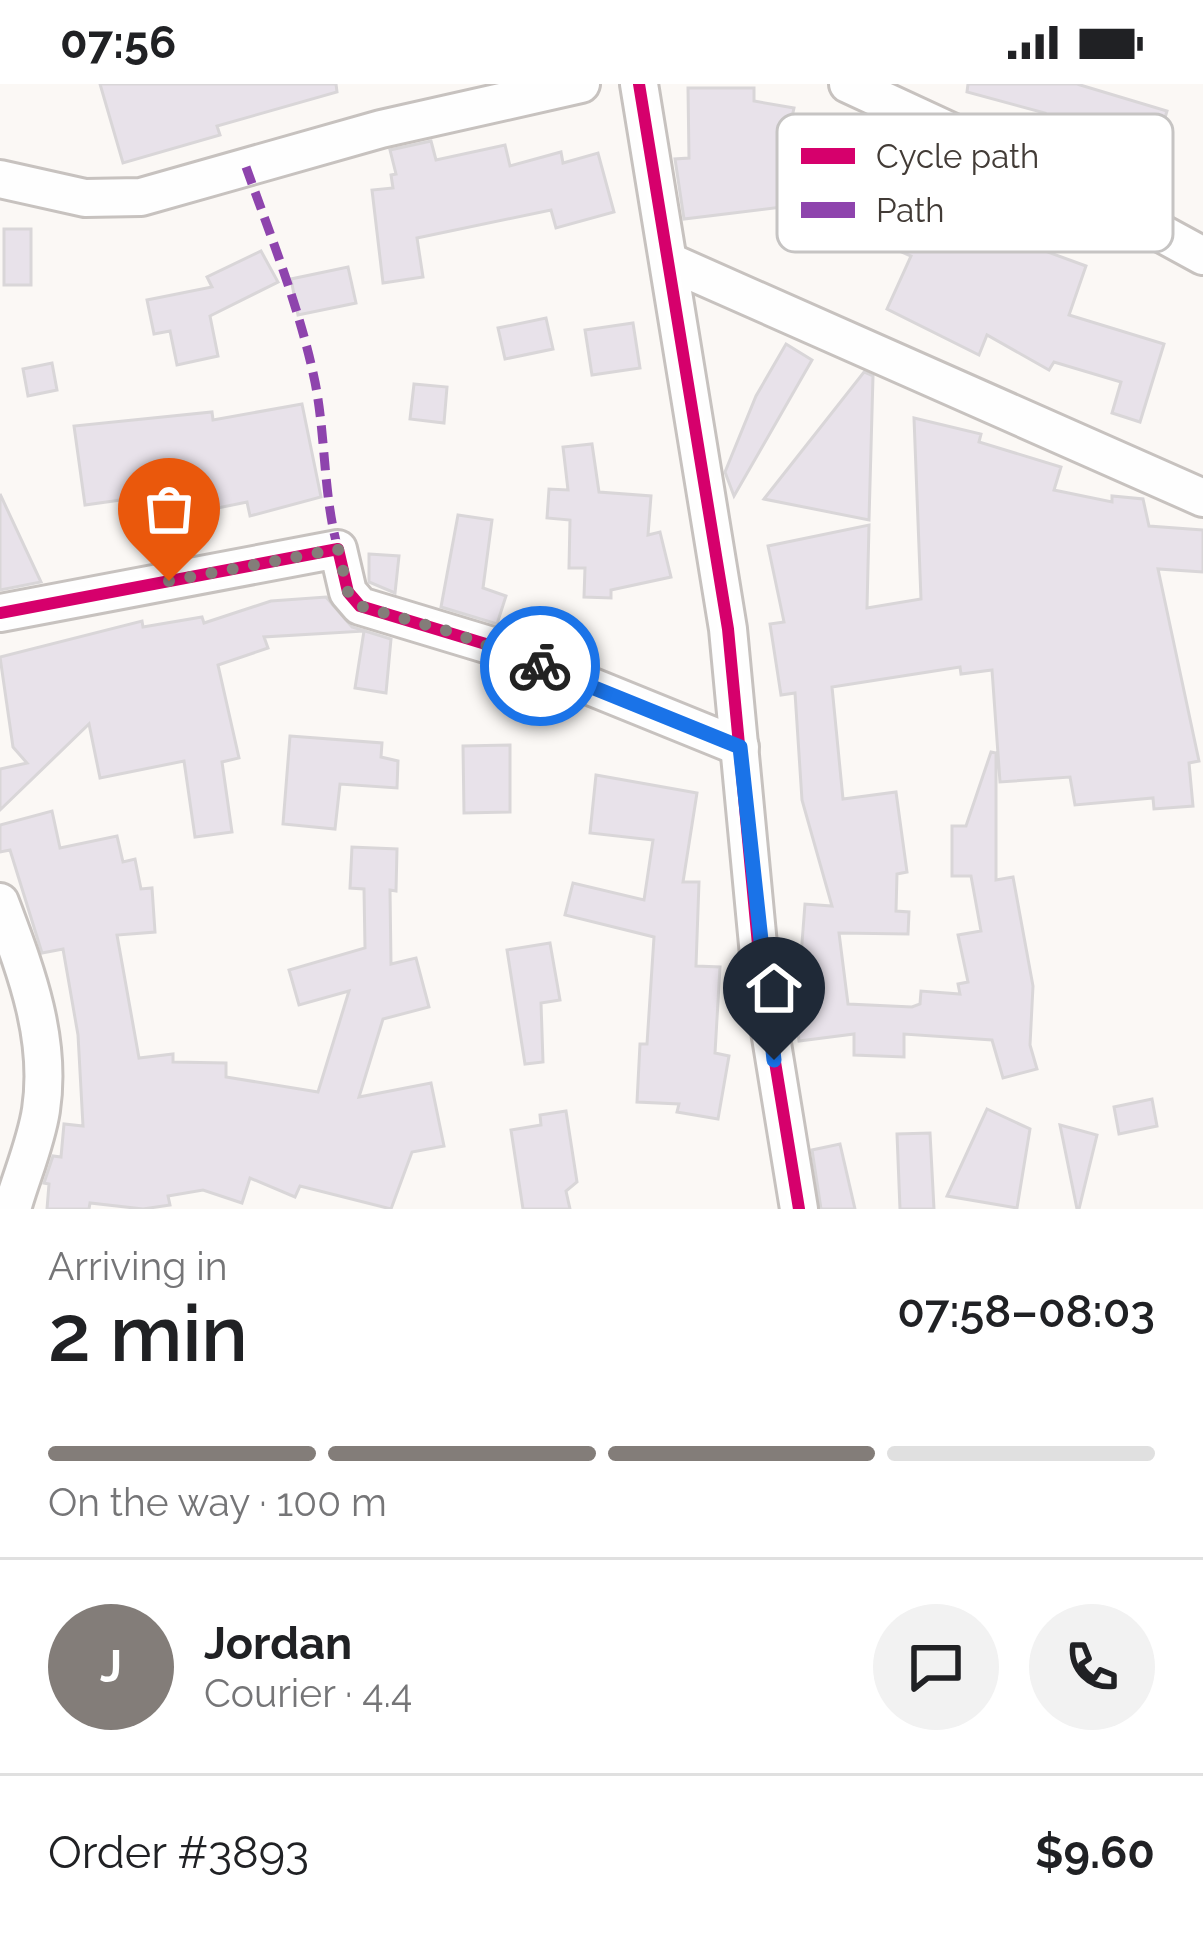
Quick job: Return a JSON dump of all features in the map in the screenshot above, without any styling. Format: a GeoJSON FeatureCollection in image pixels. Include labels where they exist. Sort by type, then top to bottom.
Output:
{"type":"FeatureCollection","features":[{"type":"Feature","properties":{"kind":"street"},"geometry":{"type":"LineString","coordinates":[[0,179],[85,198],[141,197],[524,91],[580,84]]}},
{"type":"Feature","properties":{"kind":"street"},"geometry":{"type":"LineString","coordinates":[[639,84],[728,629],[761,976],[799,1209]]}},
{"type":"Feature","properties":{"kind":"street"},"geometry":{"type":"LineString","coordinates":[[848,84],[913,114]]}},
{"type":"Feature","properties":{"kind":"street"},"geometry":{"type":"LineString","coordinates":[[1173,240],[1203,256]]}},
{"type":"Feature","properties":{"kind":"street"},"geometry":{"type":"LineString","coordinates":[[670,262],[1203,499]]}},
{"type":"Feature","properties":{"kind":"street"},"geometry":{"type":"LineString","coordinates":[[0,614],[338,549],[348,592],[360,606],[489,645],[740,747]]}},
{"type":"Feature","properties":{"kind":"street"},"geometry":{"type":"LineString","coordinates":[[0,902],[33,988],[40,1030],[41,1109],[12,1209]]}},
{"type":"Feature","properties":{"kind":"building"},"geometry":{"type":"Polygon","coordinates":[[[100,84],[336,84],[337,92],[217,126],[220,135],[123,163],[100,84]]]}},
{"type":"Feature","properties":{"kind":"building"},"geometry":{"type":"Polygon","coordinates":[[[968,84],[1077,84],[1167,111],[1045,114],[967,92],[968,84]]]}},
{"type":"Feature","properties":{"kind":"building"},"geometry":{"type":"Polygon","coordinates":[[[688,88],[754,88],[754,101],[794,108],[793,114],[777,114],[777,208],[684,219],[675,159],[689,158],[688,88]]]}},
{"type":"Feature","properties":{"kind":"building"},"geometry":{"type":"Polygon","coordinates":[[[431,141],[436,160],[505,145],[510,166],[561,152],[563,163],[598,153],[614,212],[556,228],[551,210],[417,238],[423,277],[383,283],[372,190],[393,188],[391,175],[396,174],[390,150],[431,141]]]}},
{"type":"Feature","properties":{"kind":"building"},"geometry":{"type":"Polygon","coordinates":[[[4,229],[31,229],[31,285],[4,285],[4,229]]]}},
{"type":"Feature","properties":{"kind":"building"},"geometry":{"type":"Polygon","coordinates":[[[261,251],[278,282],[210,316],[218,356],[177,365],[170,331],[154,334],[147,300],[212,287],[207,277],[261,251]]]}},
{"type":"Feature","properties":{"kind":"building"},"geometry":{"type":"Polygon","coordinates":[[[902,252],[1048,252],[1086,266],[1069,315],[1164,344],[1140,422],[1112,413],[1121,382],[1054,362],[1049,370],[987,335],[979,355],[887,309],[911,256],[902,252]]]}},
{"type":"Feature","properties":{"kind":"building"},"geometry":{"type":"Polygon","coordinates":[[[348,267],[356,303],[298,315],[291,279],[348,267]]]}},
{"type":"Feature","properties":{"kind":"building"},"geometry":{"type":"Polygon","coordinates":[[[546,318],[553,349],[505,359],[498,328],[546,318]]]}},
{"type":"Feature","properties":{"kind":"building"},"geometry":{"type":"Polygon","coordinates":[[[633,323],[640,368],[592,375],[585,330],[633,323]]]}},
{"type":"Feature","properties":{"kind":"building"},"geometry":{"type":"Polygon","coordinates":[[[786,344],[812,360],[734,496],[725,472],[756,396],[786,344]]]}},
{"type":"Feature","properties":{"kind":"building"},"geometry":{"type":"Polygon","coordinates":[[[52,363],[57,390],[28,396],[23,369],[52,363]]]}},
{"type":"Feature","properties":{"kind":"building"},"geometry":{"type":"Polygon","coordinates":[[[864,372],[873,376],[869,520],[764,499],[864,372]]]}},
{"type":"Feature","properties":{"kind":"building"},"geometry":{"type":"Polygon","coordinates":[[[414,384],[447,387],[444,423],[410,419],[414,384]]]}},
{"type":"Feature","properties":{"kind":"building"},"geometry":{"type":"Polygon","coordinates":[[[302,404],[321,497],[250,516],[247,502],[154,521],[149,496],[85,505],[74,426],[212,412],[213,420],[302,404]]]}},
{"type":"Feature","properties":{"kind":"building"},"geometry":{"type":"Polygon","coordinates":[[[914,418],[981,434],[979,442],[1061,467],[1054,490],[1112,502],[1112,496],[1143,499],[1149,526],[1203,530],[1203,572],[1158,569],[1199,761],[1189,763],[1193,806],[1154,809],[1153,798],[1075,805],[1070,777],[1000,782],[992,670],[961,674],[960,667],[832,687],[843,799],[896,792],[907,872],[897,874],[896,911],[909,912],[908,934],[839,933],[848,1004],[912,1007],[920,1004],[921,991],[960,994],[958,984],[968,982],[958,935],[981,931],[971,876],[952,876],[952,826],[966,826],[991,752],[996,753],[996,880],[1013,877],[1033,986],[1030,1045],[1037,1069],[1003,1078],[992,1040],[904,1034],[904,1057],[854,1055],[854,1034],[799,1041],[791,970],[800,969],[805,904],[832,906],[802,800],[795,693],[781,695],[770,624],[784,622],[768,546],[869,525],[867,608],[921,599],[914,418]]]}},
{"type":"Feature","properties":{"kind":"building"},"geometry":{"type":"Polygon","coordinates":[[[592,444],[599,492],[651,496],[648,535],[660,532],[671,577],[611,590],[611,598],[584,597],[585,568],[569,568],[570,520],[547,518],[549,489],[568,490],[563,447],[592,444]]]}},
{"type":"Feature","properties":{"kind":"building"},"geometry":{"type":"Polygon","coordinates":[[[0,494],[41,582],[0,590],[0,494]]]}},
{"type":"Feature","properties":{"kind":"building"},"geometry":{"type":"Polygon","coordinates":[[[458,515],[492,520],[483,588],[506,596],[497,624],[441,607],[458,515]]]}},
{"type":"Feature","properties":{"kind":"building"},"geometry":{"type":"Polygon","coordinates":[[[369,554],[399,556],[395,593],[369,582],[369,554]]]}},
{"type":"Feature","properties":{"kind":"building"},"geometry":{"type":"Polygon","coordinates":[[[326,597],[352,627],[391,639],[386,693],[355,688],[364,631],[264,637],[268,648],[218,665],[239,758],[222,762],[232,832],[195,837],[184,761],[100,778],[89,724],[0,810],[0,769],[27,763],[13,747],[0,657],[142,621],[143,627],[202,617],[204,623],[271,601],[326,597]]]}},
{"type":"Feature","properties":{"kind":"building"},"geometry":{"type":"Polygon","coordinates":[[[290,736],[382,743],[381,757],[398,761],[397,788],[340,784],[335,829],[283,824],[290,736]]]}},
{"type":"Feature","properties":{"kind":"building"},"geometry":{"type":"Polygon","coordinates":[[[510,745],[510,812],[464,813],[463,746],[510,745]]]}},
{"type":"Feature","properties":{"kind":"building"},"geometry":{"type":"Polygon","coordinates":[[[596,775],[697,793],[683,882],[699,882],[696,966],[720,967],[715,1053],[729,1056],[718,1119],[677,1112],[679,1104],[637,1102],[640,1044],[647,1044],[654,937],[565,915],[573,883],[644,900],[653,840],[590,833],[596,775]]]}},
{"type":"Feature","properties":{"kind":"building"},"geometry":{"type":"Polygon","coordinates":[[[52,811],[60,848],[117,836],[123,862],[135,859],[141,889],[152,888],[155,932],[117,935],[139,1058],[173,1054],[173,1062],[226,1063],[226,1077],[318,1092],[349,991],[299,1005],[289,970],[365,948],[364,889],[350,888],[352,847],[397,849],[396,891],[390,890],[391,964],[416,958],[429,1007],[383,1019],[359,1097],[431,1083],[444,1146],[412,1152],[391,1209],[300,1186],[295,1197],[250,1178],[242,1203],[203,1190],[168,1196],[170,1205],[143,1209],[90,1203],[89,1209],[47,1209],[49,1184],[44,1183],[53,1156],[61,1157],[64,1124],[83,1126],[78,1035],[63,949],[42,953],[10,850],[0,852],[0,825],[52,811]]]}},
{"type":"Feature","properties":{"kind":"building"},"geometry":{"type":"Polygon","coordinates":[[[550,943],[560,1000],[541,1003],[543,1062],[525,1064],[507,950],[550,943]]]}},
{"type":"Feature","properties":{"kind":"building"},"geometry":{"type":"Polygon","coordinates":[[[1152,1099],[1157,1126],[1119,1134],[1114,1107],[1152,1099]]]}},
{"type":"Feature","properties":{"kind":"building"},"geometry":{"type":"Polygon","coordinates":[[[987,1109],[1030,1129],[1017,1208],[947,1196],[987,1109]]]}},
{"type":"Feature","properties":{"kind":"building"},"geometry":{"type":"Polygon","coordinates":[[[566,1111],[577,1182],[566,1191],[570,1209],[523,1209],[511,1130],[541,1125],[540,1115],[566,1111]]]}},
{"type":"Feature","properties":{"kind":"building"},"geometry":{"type":"Polygon","coordinates":[[[1060,1125],[1097,1135],[1079,1209],[1077,1209],[1060,1125]]]}},
{"type":"Feature","properties":{"kind":"building"},"geometry":{"type":"Polygon","coordinates":[[[930,1133],[934,1209],[900,1209],[897,1134],[930,1133]]]}},
{"type":"Feature","properties":{"kind":"building"},"geometry":{"type":"Polygon","coordinates":[[[840,1144],[855,1209],[821,1209],[812,1150],[840,1144]]]}},
{"type":"Feature","properties":{"kind":"marked path"},"geometry":{"type":"LineString","coordinates":[[246,167],[309,355],[338,549]]}},
{"type":"Feature","properties":{"kind":"cycle path"},"geometry":{"type":"LineString","coordinates":[[639,84],[728,629],[761,976],[799,1209]]}},
{"type":"Feature","properties":{"kind":"cycle path"},"geometry":{"type":"LineString","coordinates":[[0,613],[338,549],[348,592],[360,606],[489,645],[740,747]]}},
{"type":"Feature","properties":{"kind":"way so far"},"geometry":{"type":"LineString","coordinates":[[169,581],[338,549],[348,592],[360,606],[451,632],[540,666]]}},
{"type":"Feature","properties":{"kind":"route"},"geometry":{"type":"LineString","coordinates":[[540,666],[740,747],[761,976],[774,1060]]}}]}
